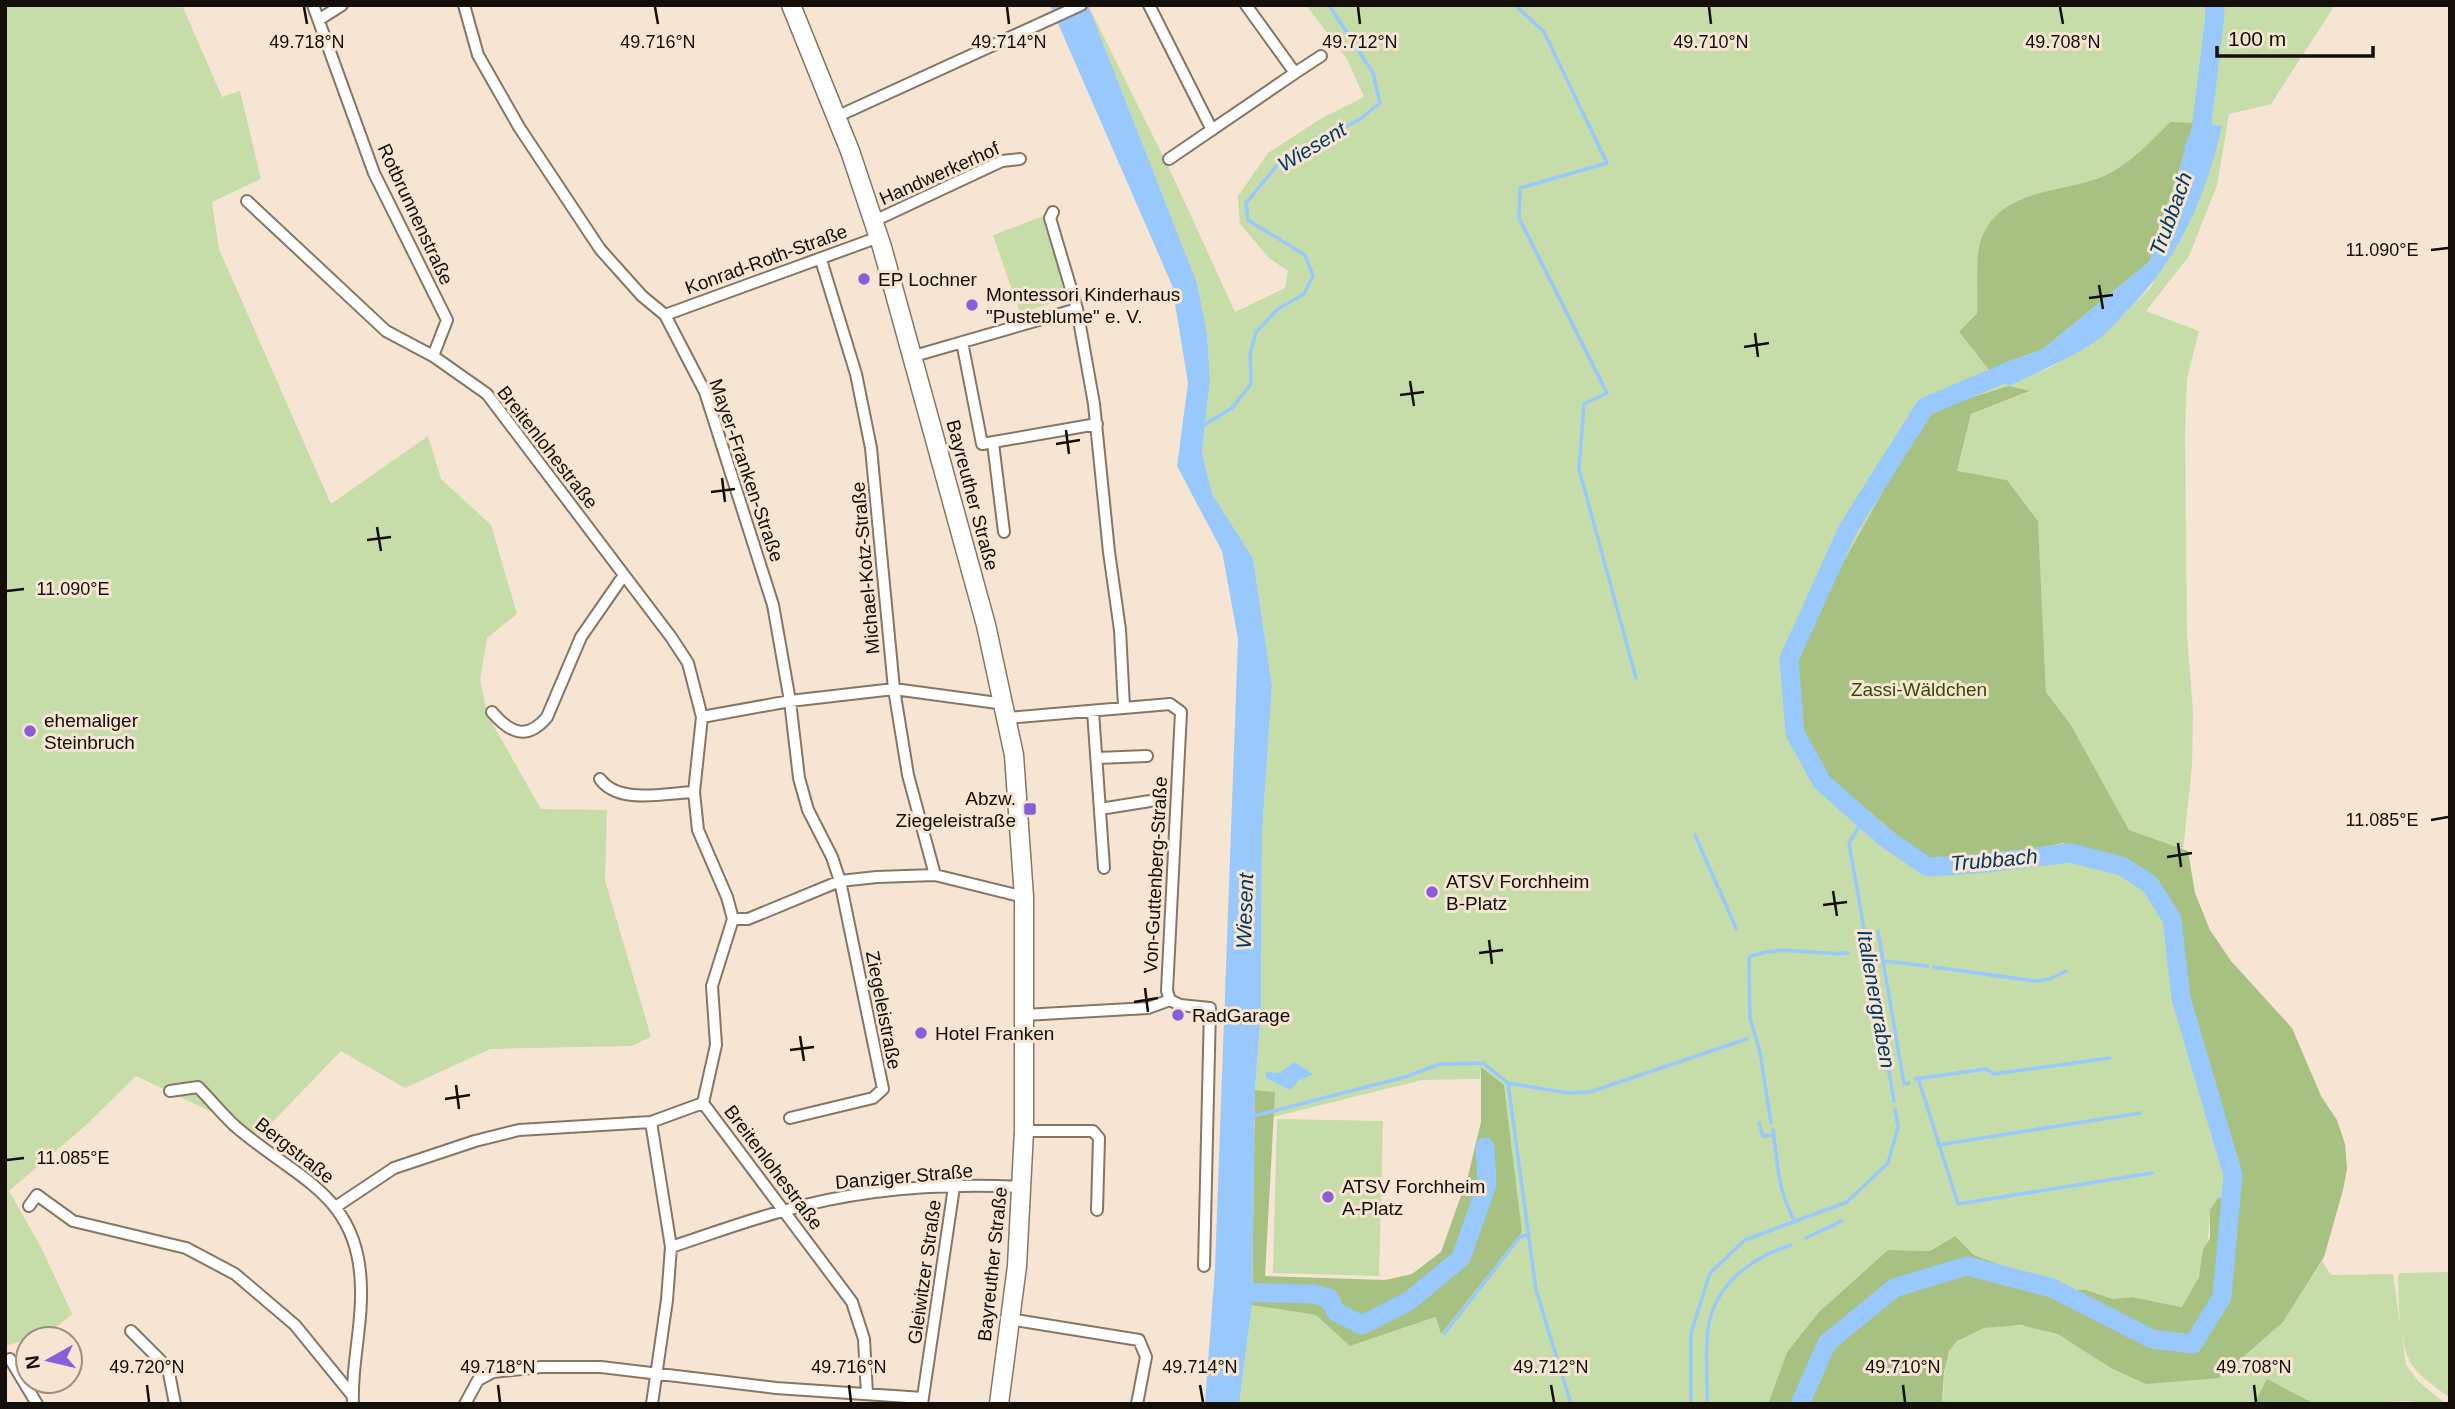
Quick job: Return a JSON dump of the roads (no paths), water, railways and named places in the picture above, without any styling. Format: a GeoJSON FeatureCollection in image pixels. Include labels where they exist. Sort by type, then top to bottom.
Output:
{"type":"FeatureCollection","features":[{"type":"Feature","properties":{"kind":"main road","name":"Bayreuther Straße"},"geometry":{"type":"LineString","coordinates":[[791,5],[836,117],[876,229],[914,356],[1006,711],[1020,811],[1033,1013],[1017,1266],[1009,1319],[1003,1403]]}},
{"type":"Feature","properties":{"kind":"street","name":"Rotbrunnenstraße"},"geometry":{"type":"LineString","coordinates":[[313,5],[374,173],[447,320],[433,356]]}},
{"type":"Feature","properties":{"kind":"street"},"geometry":{"type":"LineString","coordinates":[[320,19],[342,5]]}},
{"type":"Feature","properties":{"kind":"street","name":"Mayer-Franken-Straße"},"geometry":{"type":"LineString","coordinates":[[464,5],[478,55],[519,127],[600,249],[642,296],[666,314],[705,392],[774,604],[799,778],[805,799],[840,881]]}},
{"type":"Feature","properties":{"kind":"street"},"geometry":{"type":"LineString","coordinates":[[836,117],[1081,5]]}},
{"type":"Feature","properties":{"kind":"street"},"geometry":{"type":"LineString","coordinates":[[1149,5],[1212,130]]}},
{"type":"Feature","properties":{"kind":"street"},"geometry":{"type":"LineString","coordinates":[[1246,5],[1295,73]]}},
{"type":"Feature","properties":{"kind":"street"},"geometry":{"type":"LineString","coordinates":[[1169,159],[1321,56]]}},
{"type":"Feature","properties":{"kind":"street","name":"Handwerkerhof"},"geometry":{"type":"LineString","coordinates":[[876,229],[1002,161],[1020,159]]}},
{"type":"Feature","properties":{"kind":"street","name":"Breitenlohestraße"},"geometry":{"type":"LineString","coordinates":[[247,201],[386,331],[433,356],[487,394],[688,663],[702,717],[694,792],[698,831],[727,897],[733,919],[712,986],[716,1045],[704,1103],[852,1302],[864,1339],[867,1394]]}},
{"type":"Feature","properties":{"kind":"street"},"geometry":{"type":"LineString","coordinates":[[1054,212],[1050,218],[1077,309],[1097,424],[1108,545],[1120,630],[1124,706]]}},
{"type":"Feature","properties":{"kind":"street","name":"Konrad-Roth-Straße"},"geometry":{"type":"LineString","coordinates":[[666,314],[727,290],[821,260],[876,229]]}},
{"type":"Feature","properties":{"kind":"street","name":"Michael-Kotz-Straße"},"geometry":{"type":"LineString","coordinates":[[821,260],[856,374],[871,448],[894,690],[908,775],[935,875]]}},
{"type":"Feature","properties":{"kind":"street"},"geometry":{"type":"LineString","coordinates":[[914,356],[1077,309]]}},
{"type":"Feature","properties":{"kind":"street"},"geometry":{"type":"LineString","coordinates":[[962,342],[982,444],[1097,424]]}},
{"type":"Feature","properties":{"kind":"street"},"geometry":{"type":"LineString","coordinates":[[993,443],[1004,533]]}},
{"type":"Feature","properties":{"kind":"street"},"geometry":{"type":"LineString","coordinates":[[492,712],[515,733],[538,728],[547,717],[582,637],[624,575]]}},
{"type":"Feature","properties":{"kind":"street","name":"Von-Guttenberg-Straße"},"geometry":{"type":"LineString","coordinates":[[702,717],[790,701],[894,690],[1006,711],[1093,711],[1124,706],[1170,704],[1181,712],[1167,991],[1170,1000],[1180,1005],[1210,1007],[1204,1266]]}},
{"type":"Feature","properties":{"kind":"street"},"geometry":{"type":"LineString","coordinates":[[1093,711],[1104,868]]}},
{"type":"Feature","properties":{"kind":"street"},"geometry":{"type":"LineString","coordinates":[[1097,758],[1147,756]]}},
{"type":"Feature","properties":{"kind":"street"},"geometry":{"type":"LineString","coordinates":[[600,779],[607,789],[620,795],[694,792]]}},
{"type":"Feature","properties":{"kind":"street"},"geometry":{"type":"LineString","coordinates":[[1100,809],[1150,801]]}},
{"type":"Feature","properties":{"kind":"street"},"geometry":{"type":"LineString","coordinates":[[733,919],[748,919],[840,881],[935,875],[1024,898]]}},
{"type":"Feature","properties":{"kind":"street","name":"Ziegeleistraße"},"geometry":{"type":"LineString","coordinates":[[790,1118],[873,1098],[883,1089],[840,881]]}},
{"type":"Feature","properties":{"kind":"street"},"geometry":{"type":"LineString","coordinates":[[1033,1013],[1148,1008],[1170,1000]]}},
{"type":"Feature","properties":{"kind":"street","name":"Bergstraße"},"geometry":{"type":"LineString","coordinates":[[170,1091],[198,1087],[235,1125],[308,1179],[337,1206],[358,1255],[362,1292],[353,1399]]}},
{"type":"Feature","properties":{"kind":"street"},"geometry":{"type":"LineString","coordinates":[[337,1206],[394,1168],[475,1141],[519,1130],[651,1122],[704,1103]]}},
{"type":"Feature","properties":{"kind":"street"},"geometry":{"type":"LineString","coordinates":[[651,1122],[671,1247],[658,1374],[652,1404]]}},
{"type":"Feature","properties":{"kind":"street"},"geometry":{"type":"LineString","coordinates":[[1024,1131],[1093,1131],[1099,1138],[1097,1210]]}},
{"type":"Feature","properties":{"kind":"street","name":"Danziger Straße"},"geometry":{"type":"LineString","coordinates":[[671,1247],[785,1210],[855,1195],[954,1187],[1022,1187]]}},
{"type":"Feature","properties":{"kind":"street","name":"Gleiwitzer Straße"},"geometry":{"type":"LineString","coordinates":[[923,1401],[954,1187]]}},
{"type":"Feature","properties":{"kind":"street"},"geometry":{"type":"LineString","coordinates":[[29,1206],[37,1195],[73,1221],[186,1248],[235,1274],[295,1325],[353,1399]]}},
{"type":"Feature","properties":{"kind":"street"},"geometry":{"type":"LineString","coordinates":[[1009,1319],[1139,1340],[1146,1357],[1137,1404]]}},
{"type":"Feature","properties":{"kind":"street"},"geometry":{"type":"LineString","coordinates":[[131,1331],[168,1368],[175,1404]]}},
{"type":"Feature","properties":{"kind":"street"},"geometry":{"type":"LineString","coordinates":[[10,1360],[37,1404]]}},
{"type":"Feature","properties":{"kind":"street"},"geometry":{"type":"LineString","coordinates":[[465,1404],[478,1380],[493,1372],[541,1367],[601,1367],[923,1401]]}},
{"type":"Feature","properties":{"kind":"water"},"geometry":{"type":"Polygon","coordinates":[[[1050,5],[1088,5],[1197,283],[1207,333],[1210,379],[1202,452],[1212,494],[1253,558],[1272,686],[1262,833],[1261,1007],[1255,1091],[1252,1305],[1239,1404],[1205,1404],[1215,1268],[1238,639],[1222,551],[1177,466],[1188,383],[1172,285],[1050,5]]]}},
{"type":"Feature","properties":{"kind":"water"},"geometry":{"type":"Polygon","coordinates":[[[2194,123],[2222,126],[2198,203],[2161,271],[2099,339],[2066,359],[2009,386],[1989,370],[2043,349],[2150,261],[2194,123]]]}},
{"type":"Feature","properties":{"kind":"water"},"geometry":{"type":"Polygon","coordinates":[[[1294,1062],[1313,1074],[1298,1081],[1291,1090],[1266,1078],[1266,1072],[1279,1073],[1294,1062]]]}},
{"type":"Feature","properties":{"kind":"waterway","name":"Wiesent"},"geometry":{"type":"LineString","coordinates":[[1204,425],[1232,408],[1251,384],[1250,354],[1256,332],[1278,309],[1304,294],[1313,276],[1305,255],[1248,220],[1246,203],[1279,163],[1360,119],[1380,103],[1373,73],[1329,5]]}},
{"type":"Feature","properties":{"kind":"waterway"},"geometry":{"type":"LineString","coordinates":[[1515,5],[1544,32],[1607,163],[1520,188],[1519,218],[1607,393],[1584,404],[1579,469],[1636,678]]}},
{"type":"Feature","properties":{"kind":"waterway","name":"Trubbach"},"geometry":{"type":"LineString","coordinates":[[2194,149],[2201,131],[2214,5]]}},
{"type":"Feature","properties":{"kind":"waterway","name":"Trubbach"},"geometry":{"type":"LineString","coordinates":[[1800,1404],[1827,1343],[1894,1288],[1967,1266],[2052,1288],[2152,1339],[2193,1344],[2222,1297],[2233,1175],[2181,998],[2172,919],[2150,884],[2122,866],[2070,853],[1928,867],[1884,837],[1822,782],[1795,733],[1789,659],[1848,529],[1925,407],[2019,367]]}},
{"type":"Feature","properties":{"kind":"waterway","name":"Italienergraben"},"geometry":{"type":"LineString","coordinates":[[1864,818],[1849,843],[1894,1101]]}},
{"type":"Feature","properties":{"kind":"waterway"},"geometry":{"type":"LineString","coordinates":[[1695,835],[1736,928]]}},
{"type":"Feature","properties":{"kind":"waterway"},"geometry":{"type":"LineString","coordinates":[[1878,931],[1904,1084],[1909,1083]]}},
{"type":"Feature","properties":{"kind":"waterway"},"geometry":{"type":"LineString","coordinates":[[1771,1123],[1760,1052],[1750,1018],[1749,957],[1786,950],[1848,953]]}},
{"type":"Feature","properties":{"kind":"waterway"},"geometry":{"type":"LineString","coordinates":[[1885,961],[1927,966]]}},
{"type":"Feature","properties":{"kind":"waterway"},"geometry":{"type":"LineString","coordinates":[[1934,967],[2035,981],[2050,979],[2066,971]]}},
{"type":"Feature","properties":{"kind":"waterway"},"geometry":{"type":"LineString","coordinates":[[1250,1117],[1405,1077],[1440,1064],[1483,1063],[1508,1083],[1568,1093],[1590,1092],[1747,1039]]}},
{"type":"Feature","properties":{"kind":"waterway"},"geometry":{"type":"LineString","coordinates":[[1915,1079],[1986,1069],[1994,1074],[2110,1058]]}},
{"type":"Feature","properties":{"kind":"waterway"},"geometry":{"type":"LineString","coordinates":[[1918,1078],[1958,1204],[2152,1173]]}},
{"type":"Feature","properties":{"kind":"waterway"},"geometry":{"type":"LineString","coordinates":[[1508,1083],[1536,1290],[1571,1404]]}},
{"type":"Feature","properties":{"kind":"waterway","name":"Italienergraben"},"geometry":{"type":"LineString","coordinates":[[1691,1404],[1691,1333],[1710,1273],[1745,1240],[1847,1202],[1888,1163],[1898,1127],[1895,1109]]}},
{"type":"Feature","properties":{"kind":"waterway"},"geometry":{"type":"LineString","coordinates":[[1938,1145],[2140,1113]]}},
{"type":"Feature","properties":{"kind":"waterway"},"geometry":{"type":"LineString","coordinates":[[1759,1123],[1763,1136],[1774,1135]]}},
{"type":"Feature","properties":{"kind":"waterway"},"geometry":{"type":"LineString","coordinates":[[1773,1130],[1781,1187],[1795,1222]]}},
{"type":"Feature","properties":{"kind":"waterway"},"geometry":{"type":"LineString","coordinates":[[1234,1292],[1313,1294],[1329,1298],[1336,1312],[1362,1325],[1409,1301],[1461,1258],[1487,1184],[1485,1147]]}},
{"type":"Feature","properties":{"kind":"waterway"},"geometry":{"type":"LineString","coordinates":[[1806,1238],[1842,1221]]}},
{"type":"Feature","properties":{"kind":"waterway"},"geometry":{"type":"LineString","coordinates":[[1444,1334],[1520,1237],[1527,1235]]}},
{"type":"Feature","properties":{"kind":"waterway"},"geometry":{"type":"LineString","coordinates":[[1707,1404],[1706,1352],[1709,1323],[1720,1295],[1729,1283],[1751,1264],[1791,1245]]}},
{"type":"Feature","properties":{"kind":"place","name":"EP Lochner"},"geometry":{"type":"Point","coordinates":[864,279]}},
{"type":"Feature","properties":{"kind":"place","name":"Montessori Kinderhaus \"Pusteblume\" e. V."},"geometry":{"type":"Point","coordinates":[972,305]}},
{"type":"Feature","properties":{"kind":"place","name":"ehemaliger Steinbruch"},"geometry":{"type":"Point","coordinates":[30,731]}},
{"type":"Feature","properties":{"kind":"place","name":"Abzw. Ziegeleistraße"},"geometry":{"type":"Point","coordinates":[1030,809]}},
{"type":"Feature","properties":{"kind":"place","name":"ATSV Forchheim B-Platz"},"geometry":{"type":"Point","coordinates":[1432,892]}},
{"type":"Feature","properties":{"kind":"place","name":"RadGarage"},"geometry":{"type":"Point","coordinates":[1178,1015]}},
{"type":"Feature","properties":{"kind":"place","name":"Hotel Franken"},"geometry":{"type":"Point","coordinates":[921,1033]}},
{"type":"Feature","properties":{"kind":"place","name":"ATSV Forchheim A-Platz"},"geometry":{"type":"Point","coordinates":[1328,1197]}},
{"type":"Feature","properties":{"kind":"park label","name":"Zassi-Wäldchen"},"geometry":{"type":"Point","coordinates":[1919,689]}}]}
